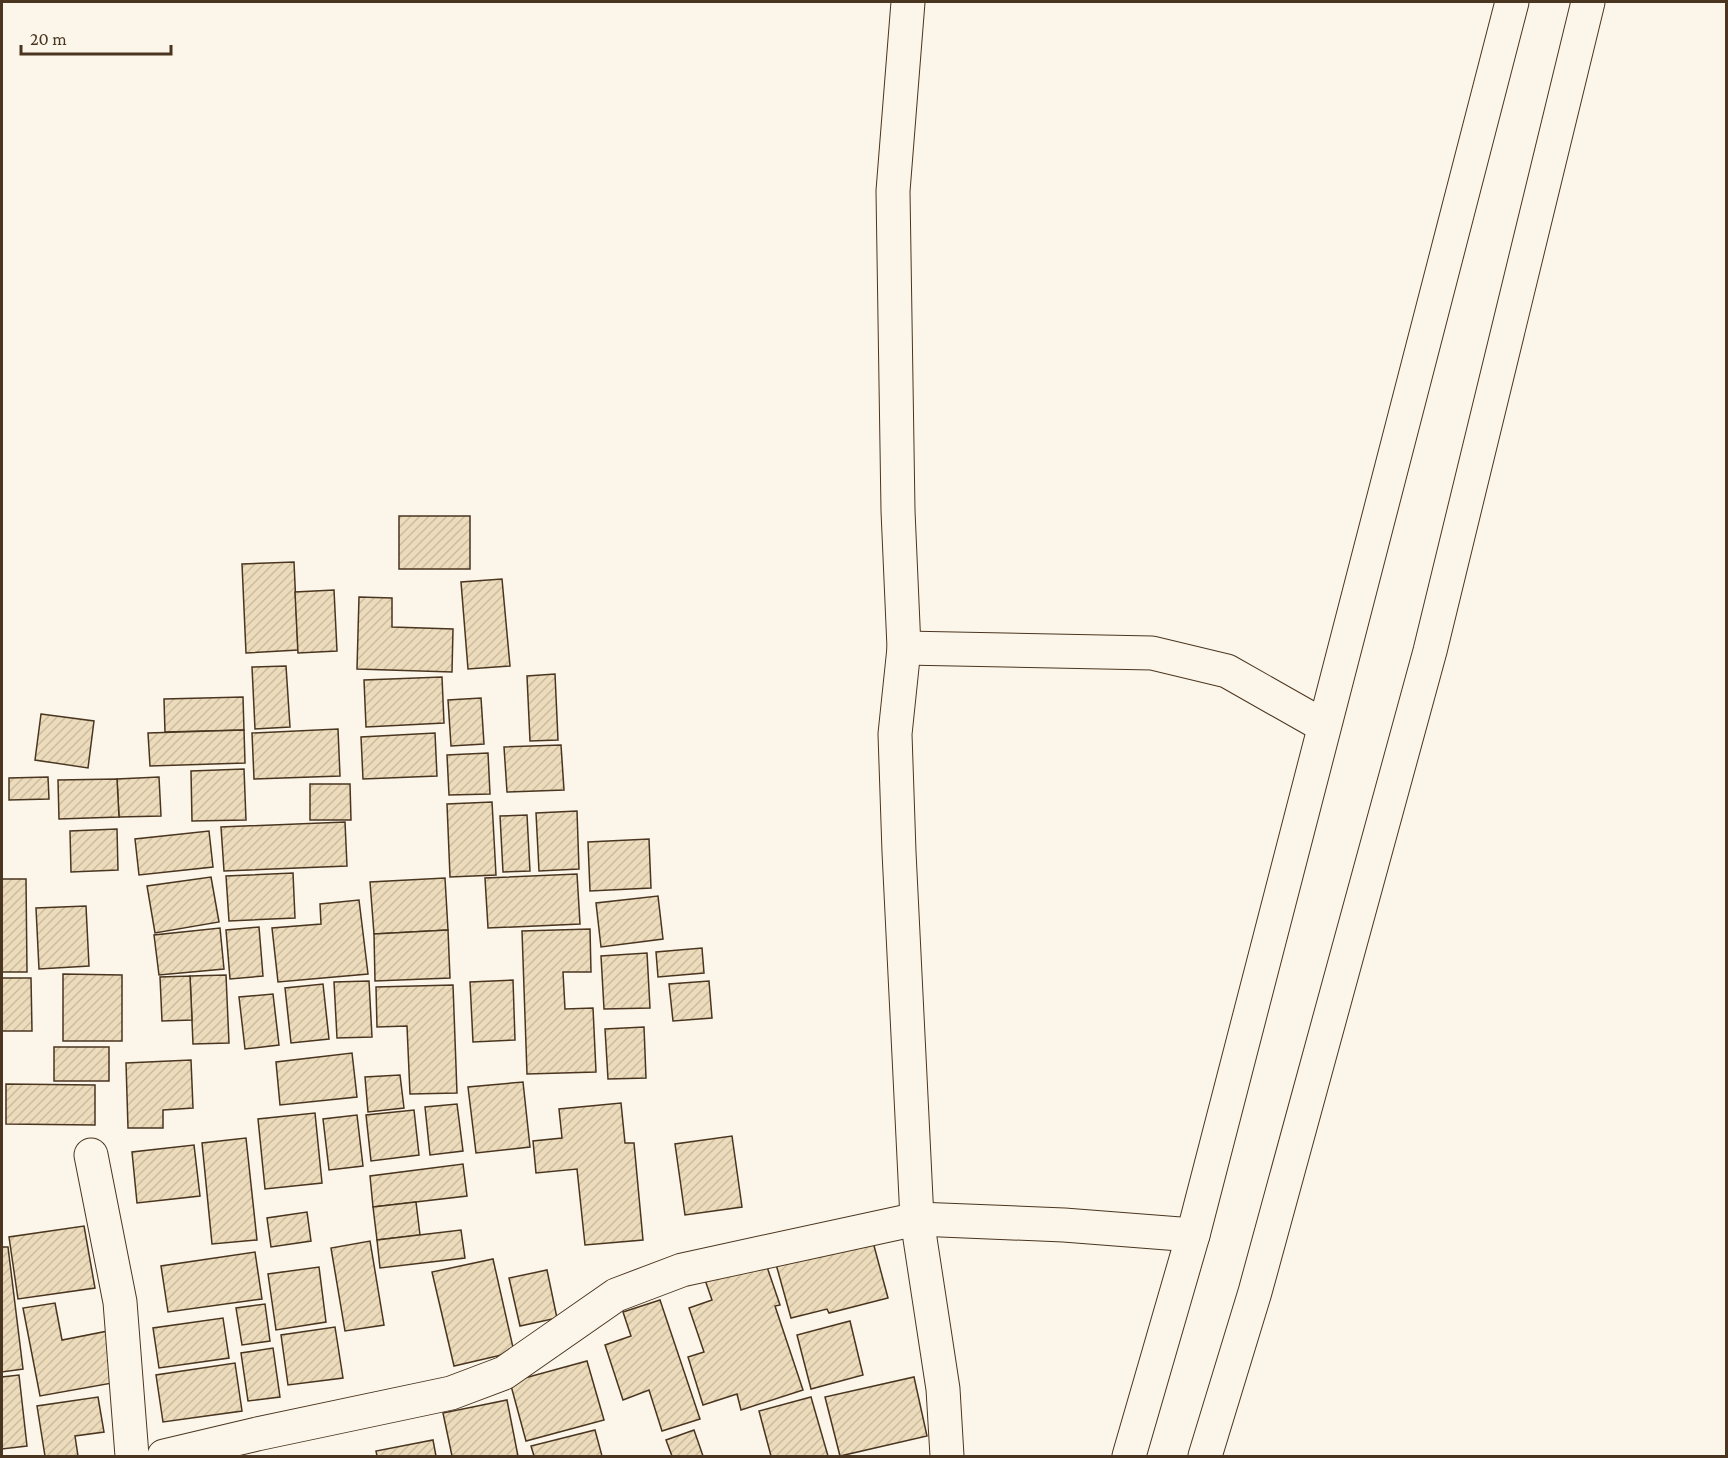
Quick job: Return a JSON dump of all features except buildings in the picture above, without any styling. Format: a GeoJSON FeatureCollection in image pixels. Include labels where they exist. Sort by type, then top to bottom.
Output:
{"type":"FeatureCollection","features":[{"type":"Feature","properties":{"kind":"street"},"geometry":{"type":"LineString","coordinates":[[908,2],[893,191],[898,511],[904,648],[895,734],[917,1219],[943,1389],[947,1456]]}},
{"type":"Feature","properties":{"kind":"street"},"geometry":{"type":"LineString","coordinates":[[1129,1456],[1193,1234],[1512,2]]}},
{"type":"Feature","properties":{"kind":"street"},"geometry":{"type":"LineString","coordinates":[[1205,1456],[1255,1292],[1430,651],[1588,2]]}},
{"type":"Feature","properties":{"kind":"street"},"geometry":{"type":"LineString","coordinates":[[904,648],[1152,653],[1227,671],[1324,726]]}},
{"type":"Feature","properties":{"kind":"street"},"geometry":{"type":"LineString","coordinates":[[91,1155],[120,1302],[132,1456]]}},
{"type":"Feature","properties":{"kind":"street"},"geometry":{"type":"LineString","coordinates":[[164,1456],[257,1434],[451,1394],[504,1373],[616,1295],[682,1270],[917,1219],[1064,1225],[1193,1234]]}}]}
